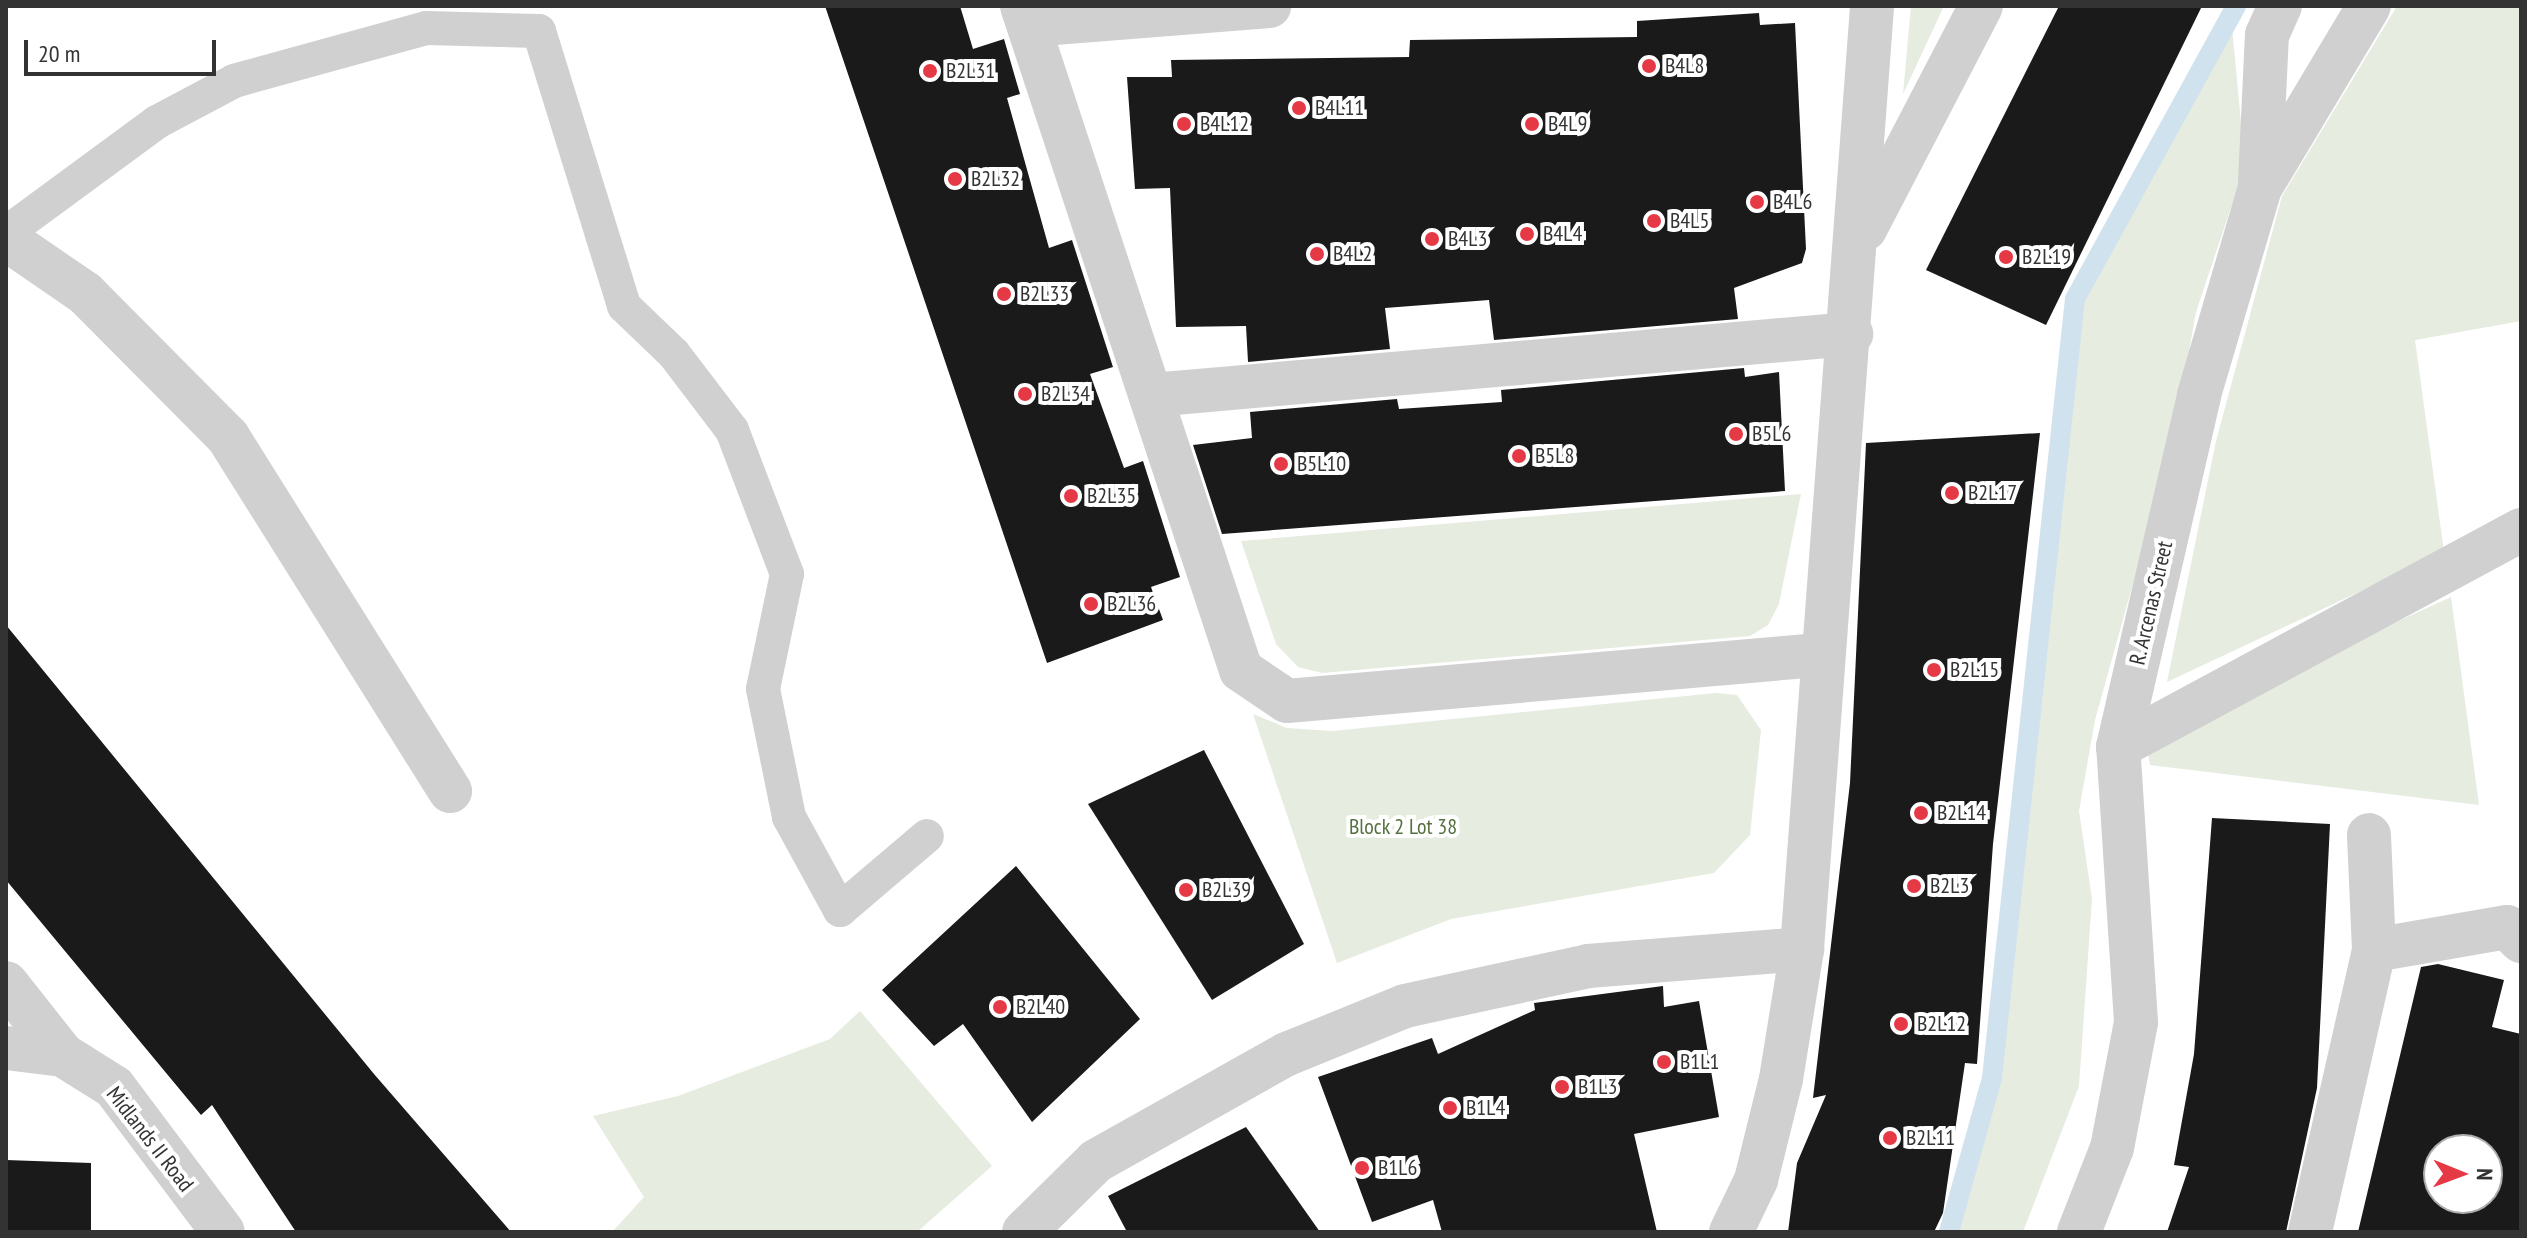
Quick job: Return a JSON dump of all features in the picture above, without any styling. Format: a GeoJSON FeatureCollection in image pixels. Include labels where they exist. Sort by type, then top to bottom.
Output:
{"type":"FeatureCollection","features":[{"type":"Feature","properties":{"kind":"street"},"geometry":{"type":"LineString","coordinates":[[1269,6],[1026,16],[1241,670],[1287,701],[1818,655]]}},
{"type":"Feature","properties":{"kind":"street"},"geometry":{"type":"LineString","coordinates":[[1731,1232],[1756,1180],[1781,1079],[1802,949],[1818,655],[1851,334],[1872,6]]}},
{"type":"Feature","properties":{"kind":"street"},"geometry":{"type":"LineString","coordinates":[[1856,245],[1981,6]]}},
{"type":"Feature","properties":{"kind":"street"},"geometry":{"type":"LineString","coordinates":[[2260,188],[2267,35],[2280,6]]}},
{"type":"Feature","properties":{"kind":"street","name":"R. Arcenas Street"},"geometry":{"type":"LineString","coordinates":[[2079,1232],[2112,1148],[2136,1022],[2118,747],[2199,395],[2260,188],[2369,6]]}},
{"type":"Feature","properties":{"kind":"street"},"geometry":{"type":"LineString","coordinates":[[6,236],[85,293],[228,437],[450,791]]}},
{"type":"Feature","properties":{"kind":"street"},"geometry":{"type":"LineString","coordinates":[[1152,395],[1851,334]]}},
{"type":"Feature","properties":{"kind":"street"},"geometry":{"type":"LineString","coordinates":[[2118,747],[2521,530]]}},
{"type":"Feature","properties":{"kind":"street"},"geometry":{"type":"LineString","coordinates":[[2310,1232],[2374,950],[2369,835]]}},
{"type":"Feature","properties":{"kind":"street"},"geometry":{"type":"LineString","coordinates":[[2374,950],[2507,927],[2521,941]]}},
{"type":"Feature","properties":{"kind":"street"},"geometry":{"type":"LineString","coordinates":[[1024,1232],[1096,1161],[1287,1054],[1405,1006],[1588,966],[1802,949]]}},
{"type":"Feature","properties":{"kind":"street","name":"Midlands II Road"},"geometry":{"type":"LineString","coordinates":[[6,983],[63,1055],[114,1087],[223,1232]]}},
{"type":"Feature","properties":{"kind":"street"},"geometry":{"type":"LineString","coordinates":[[6,1048],[63,1055]]}},
{"type":"Feature","properties":{"kind":"lane"},"geometry":{"type":"LineString","coordinates":[[6,236],[157,122],[234,81],[426,28],[539,31],[624,306],[674,354],[732,430],[787,574],[763,689],[789,817],[840,910],[927,836]]}},
{"type":"Feature","properties":{"kind":"green space"},"geometry":{"type":"Polygon","coordinates":[[[1911,6],[1944,6],[1903,94],[1911,6]]]}},
{"type":"Feature","properties":{"kind":"green space"},"geometry":{"type":"Polygon","coordinates":[[[2397,6],[2521,6],[2521,321],[2415,340],[2444,552],[2167,682],[2216,441],[2282,196],[2397,6]]]}},
{"type":"Feature","properties":{"kind":"green space"},"geometry":{"type":"Polygon","coordinates":[[[2231,16],[2245,166],[2196,312],[2174,436],[2095,720],[2079,811],[2092,899],[2079,1086],[2023,1232],[1949,1232],[1992,1078],[2075,299],[2231,16]]]}},
{"type":"Feature","properties":{"kind":"green space"},"geometry":{"type":"Polygon","coordinates":[[[1801,494],[1779,604],[1768,625],[1750,636],[1322,673],[1298,667],[1276,644],[1241,541],[1801,494]]]}},
{"type":"Feature","properties":{"kind":"green space"},"geometry":{"type":"Polygon","coordinates":[[[2451,597],[2479,805],[2150,765],[2147,748],[2176,723],[2451,597]]]}},
{"type":"Feature","properties":{"kind":"green space","name":"Block 2 Lot 38"},"geometry":{"type":"Polygon","coordinates":[[[1716,693],[1737,695],[1761,730],[1750,835],[1714,873],[1451,919],[1337,963],[1253,714],[1287,728],[1332,731],[1716,693]]]}},
{"type":"Feature","properties":{"kind":"green space"},"geometry":{"type":"Polygon","coordinates":[[[860,1011],[992,1166],[917,1232],[612,1232],[644,1197],[593,1116],[678,1096],[830,1039],[860,1011]]]}},
{"type":"Feature","properties":{"kind":"building"},"geometry":{"type":"Polygon","coordinates":[[[825,6],[960,6],[973,49],[1004,39],[1020,94],[1007,98],[1049,248],[1072,240],[1113,367],[1090,374],[1124,468],[1143,461],[1180,577],[1151,587],[1163,620],[1047,663],[825,6]]]}},
{"type":"Feature","properties":{"kind":"building"},"geometry":{"type":"Polygon","coordinates":[[[2059,6],[2202,6],[2046,325],[1926,270],[2059,6]]]}},
{"type":"Feature","properties":{"kind":"building"},"geometry":{"type":"Polygon","coordinates":[[[1759,13],[1760,25],[1795,23],[1806,249],[1802,263],[1734,288],[1738,319],[1494,340],[1489,300],[1385,308],[1390,349],[1248,362],[1246,326],[1176,327],[1170,188],[1135,189],[1127,77],[1172,77],[1171,60],[1409,57],[1410,40],[1637,37],[1637,21],[1759,13]]]}},
{"type":"Feature","properties":{"kind":"building"},"geometry":{"type":"Polygon","coordinates":[[[1744,368],[1745,377],[1779,372],[1785,491],[1222,534],[1193,445],[1252,438],[1250,412],[1397,399],[1399,409],[1502,402],[1501,390],[1744,368]]]}},
{"type":"Feature","properties":{"kind":"building"},"geometry":{"type":"Polygon","coordinates":[[[2040,433],[1993,844],[1977,1064],[1965,1063],[1943,1213],[1934,1232],[1788,1232],[1797,1163],[1826,1095],[1813,1098],[1850,783],[1866,443],[2040,433]]]}},
{"type":"Feature","properties":{"kind":"building"},"geometry":{"type":"Polygon","coordinates":[[[6,625],[374,1074],[511,1232],[296,1232],[212,1105],[201,1115],[6,880],[6,625]]]}},
{"type":"Feature","properties":{"kind":"building","name":"B2L39"},"geometry":{"type":"Polygon","coordinates":[[[1204,750],[1304,944],[1212,1000],[1088,804],[1204,750]]]}},
{"type":"Feature","properties":{"kind":"building"},"geometry":{"type":"Polygon","coordinates":[[[2212,818],[2330,824],[2317,1088],[2286,1232],[2167,1232],[2189,1167],[2174,1165],[2194,1054],[2212,818]]]}},
{"type":"Feature","properties":{"kind":"building","name":"B2L40"},"geometry":{"type":"Polygon","coordinates":[[[1016,866],[1140,1019],[1032,1122],[963,1024],[934,1046],[882,990],[1016,866]]]}},
{"type":"Feature","properties":{"kind":"building"},"geometry":{"type":"Polygon","coordinates":[[[2438,964],[2504,980],[2492,1027],[2521,1034],[2521,1232],[2358,1232],[2421,967],[2438,964]]]}},
{"type":"Feature","properties":{"kind":"building"},"geometry":{"type":"Polygon","coordinates":[[[1663,986],[1664,1007],[1699,1001],[1719,1117],[1634,1134],[1657,1232],[1442,1232],[1433,1200],[1372,1222],[1318,1077],[1432,1038],[1438,1054],[1535,1010],[1534,1003],[1663,986]]]}},
{"type":"Feature","properties":{"kind":"building"},"geometry":{"type":"Polygon","coordinates":[[[1246,1127],[1320,1232],[1127,1232],[1108,1196],[1246,1127]]]}},
{"type":"Feature","properties":{"kind":"building"},"geometry":{"type":"Polygon","coordinates":[[[6,1160],[91,1163],[91,1232],[6,1232],[6,1160]]]}},
{"type":"Feature","properties":{"kind":"waterway"},"geometry":{"type":"LineString","coordinates":[[1949,1232],[1992,1078],[2075,299],[2236,6]]}},
{"type":"Feature","properties":{"kind":"place","name":"B4L8"},"geometry":{"type":"Point","coordinates":[1649,66]}},
{"type":"Feature","properties":{"kind":"place","name":"B2L31"},"geometry":{"type":"Point","coordinates":[930,71]}},
{"type":"Feature","properties":{"kind":"place","name":"B4L11"},"geometry":{"type":"Point","coordinates":[1299,108]}},
{"type":"Feature","properties":{"kind":"place","name":"B4L12"},"geometry":{"type":"Point","coordinates":[1184,124]}},
{"type":"Feature","properties":{"kind":"place","name":"B4L9"},"geometry":{"type":"Point","coordinates":[1532,124]}},
{"type":"Feature","properties":{"kind":"place","name":"B2L32"},"geometry":{"type":"Point","coordinates":[955,179]}},
{"type":"Feature","properties":{"kind":"place","name":"B4L6"},"geometry":{"type":"Point","coordinates":[1757,202]}},
{"type":"Feature","properties":{"kind":"place","name":"B4L5"},"geometry":{"type":"Point","coordinates":[1654,221]}},
{"type":"Feature","properties":{"kind":"place","name":"B4L4"},"geometry":{"type":"Point","coordinates":[1527,234]}},
{"type":"Feature","properties":{"kind":"place","name":"B4L3"},"geometry":{"type":"Point","coordinates":[1432,239]}},
{"type":"Feature","properties":{"kind":"place","name":"B4L2"},"geometry":{"type":"Point","coordinates":[1317,254]}},
{"type":"Feature","properties":{"kind":"place","name":"B2L19"},"geometry":{"type":"Point","coordinates":[2006,257]}},
{"type":"Feature","properties":{"kind":"place","name":"B2L33"},"geometry":{"type":"Point","coordinates":[1004,294]}},
{"type":"Feature","properties":{"kind":"place","name":"B2L34"},"geometry":{"type":"Point","coordinates":[1025,394]}},
{"type":"Feature","properties":{"kind":"place","name":"B5L6"},"geometry":{"type":"Point","coordinates":[1736,434]}},
{"type":"Feature","properties":{"kind":"place","name":"B5L8"},"geometry":{"type":"Point","coordinates":[1519,456]}},
{"type":"Feature","properties":{"kind":"place","name":"B5L10"},"geometry":{"type":"Point","coordinates":[1281,464]}},
{"type":"Feature","properties":{"kind":"place","name":"B2L17"},"geometry":{"type":"Point","coordinates":[1952,493]}},
{"type":"Feature","properties":{"kind":"place","name":"B2L35"},"geometry":{"type":"Point","coordinates":[1071,496]}},
{"type":"Feature","properties":{"kind":"place","name":"B2L36"},"geometry":{"type":"Point","coordinates":[1091,604]}},
{"type":"Feature","properties":{"kind":"place","name":"B2L15"},"geometry":{"type":"Point","coordinates":[1934,670]}},
{"type":"Feature","properties":{"kind":"place","name":"B2L14"},"geometry":{"type":"Point","coordinates":[1921,813]}},
{"type":"Feature","properties":{"kind":"place","name":"B2L3"},"geometry":{"type":"Point","coordinates":[1914,886]}},
{"type":"Feature","properties":{"kind":"place","name":"B2L39"},"geometry":{"type":"Point","coordinates":[1186,890]}},
{"type":"Feature","properties":{"kind":"place","name":"B2L40"},"geometry":{"type":"Point","coordinates":[1000,1007]}},
{"type":"Feature","properties":{"kind":"place","name":"B2L12"},"geometry":{"type":"Point","coordinates":[1901,1024]}},
{"type":"Feature","properties":{"kind":"place","name":"B1L1"},"geometry":{"type":"Point","coordinates":[1664,1062]}},
{"type":"Feature","properties":{"kind":"place","name":"B1L3"},"geometry":{"type":"Point","coordinates":[1562,1087]}},
{"type":"Feature","properties":{"kind":"place","name":"B1L4"},"geometry":{"type":"Point","coordinates":[1450,1108]}},
{"type":"Feature","properties":{"kind":"place","name":"B2L11"},"geometry":{"type":"Point","coordinates":[1890,1138]}},
{"type":"Feature","properties":{"kind":"place","name":"B1L6"},"geometry":{"type":"Point","coordinates":[1362,1168]}}]}
